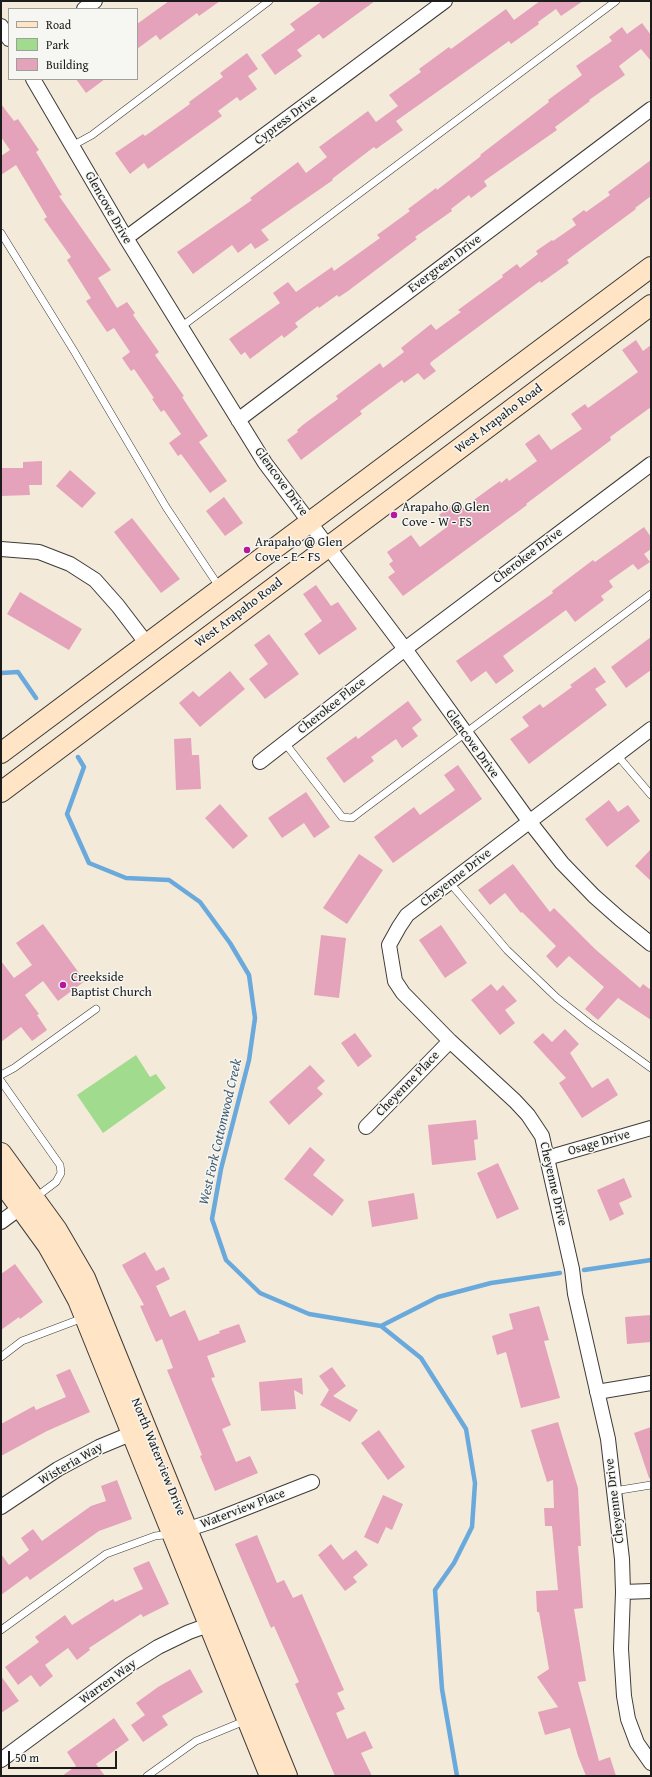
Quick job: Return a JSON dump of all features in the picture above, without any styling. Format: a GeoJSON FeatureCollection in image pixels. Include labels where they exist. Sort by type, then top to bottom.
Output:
{"type":"FeatureCollection","features":[{"type":"Feature","properties":{"kind":"main road"},"geometry":{"type":"LineString","coordinates":[[1,753],[309,521],[651,267]]}},
{"type":"Feature","properties":{"kind":"main road","name":"West Arapaho Road"},"geometry":{"type":"LineString","coordinates":[[1,792],[651,305]]}},
{"type":"Feature","properties":{"kind":"main road"},"geometry":{"type":"LineString","coordinates":[[75,737],[82,723],[91,711],[150,666],[152,661],[146,644]]}},
{"type":"Feature","properties":{"kind":"main road","name":"North Waterview Drive"},"geometry":{"type":"LineString","coordinates":[[1,1153],[48,1246],[65,1276],[139,1431]]}},
{"type":"Feature","properties":{"kind":"main road","name":"North Waterview Drive"},"geometry":{"type":"LineString","coordinates":[[1,1181],[57,1230],[85,1278],[139,1431],[216,1623],[287,1776]]}},
{"type":"Feature","properties":{"kind":"main road","name":"North Waterview Drive"},"geometry":{"type":"LineString","coordinates":[[216,1623],[247,1720],[270,1776]]}},
{"type":"Feature","properties":{"kind":"street"},"geometry":{"type":"LineString","coordinates":[[85,8],[95,1]]}},
{"type":"Feature","properties":{"kind":"street","name":"Cypress Drive"},"geometry":{"type":"LineString","coordinates":[[126,238],[445,1]]}},
{"type":"Feature","properties":{"kind":"street"},"geometry":{"type":"LineString","coordinates":[[1,26],[8,37]]}},
{"type":"Feature","properties":{"kind":"street","name":"Glencove Drive"},"geometry":{"type":"LineString","coordinates":[[34,80],[126,238],[265,463],[405,649],[465,734],[562,863],[594,896],[651,944]]}},
{"type":"Feature","properties":{"kind":"street","name":"Evergreen Drive"},"geometry":{"type":"LineString","coordinates":[[238,420],[651,109]]}},
{"type":"Feature","properties":{"kind":"street","name":"Cherokee Drive"},"geometry":{"type":"LineString","coordinates":[[405,649],[651,464]]}},
{"type":"Feature","properties":{"kind":"street"},"geometry":{"type":"LineString","coordinates":[[1,549],[38,552],[70,564],[95,580],[118,606],[146,644]]}},
{"type":"Feature","properties":{"kind":"street","name":"Cherokee Place"},"geometry":{"type":"LineString","coordinates":[[260,762],[405,649]]}},
{"type":"Feature","properties":{"kind":"street","name":"Cheyenne Drive"},"geometry":{"type":"LineString","coordinates":[[651,729],[529,821],[408,916],[399,927],[389,945],[395,981],[403,994],[528,1115],[542,1136],[572,1269],[575,1294],[608,1439],[622,1559],[623,1592],[621,1649],[624,1696],[628,1719],[637,1743],[651,1763]]}},
{"type":"Feature","properties":{"kind":"street","name":"Cheyenne Place"},"geometry":{"type":"LineString","coordinates":[[366,1127],[450,1041]]}},
{"type":"Feature","properties":{"kind":"street","name":"Osage Drive"},"geometry":{"type":"LineString","coordinates":[[547,1158],[651,1128]]}},
{"type":"Feature","properties":{"kind":"street"},"geometry":{"type":"LineString","coordinates":[[1,1222],[27,1203]]}},
{"type":"Feature","properties":{"kind":"street"},"geometry":{"type":"LineString","coordinates":[[597,1392],[651,1383]]}},
{"type":"Feature","properties":{"kind":"street","name":"Wisteria Way"},"geometry":{"type":"LineString","coordinates":[[1,1507],[58,1468],[98,1447],[139,1431]]}},
{"type":"Feature","properties":{"kind":"street","name":"Waterview Place"},"geometry":{"type":"LineString","coordinates":[[180,1532],[312,1482]]}},
{"type":"Feature","properties":{"kind":"street"},"geometry":{"type":"LineString","coordinates":[[623,1592],[651,1591]]}},
{"type":"Feature","properties":{"kind":"street","name":"Warren Way"},"geometry":{"type":"LineString","coordinates":[[1,1760],[131,1664],[158,1647],[189,1632],[216,1623]]}},
{"type":"Feature","properties":{"kind":"lane"},"geometry":{"type":"LineString","coordinates":[[72,146],[92,135],[269,1]]}},
{"type":"Feature","properties":{"kind":"lane"},"geometry":{"type":"LineString","coordinates":[[181,328],[616,1]]}},
{"type":"Feature","properties":{"kind":"lane"},"geometry":{"type":"LineString","coordinates":[[1,233],[74,351],[166,507],[220,588]]}},
{"type":"Feature","properties":{"kind":"lane"},"geometry":{"type":"LineString","coordinates":[[285,743],[342,817],[352,818],[651,594]]}},
{"type":"Feature","properties":{"kind":"lane"},"geometry":{"type":"LineString","coordinates":[[617,755],[651,795]]}},
{"type":"Feature","properties":{"kind":"lane"},"geometry":{"type":"LineString","coordinates":[[450,883],[507,950],[557,998],[651,1068]]}},
{"type":"Feature","properties":{"kind":"lane"},"geometry":{"type":"LineString","coordinates":[[1,1075],[14,1068],[96,1009]]}},
{"type":"Feature","properties":{"kind":"lane"},"geometry":{"type":"LineString","coordinates":[[1,1081],[60,1165],[60,1173],[56,1182],[27,1203]]}},
{"type":"Feature","properties":{"kind":"lane"},"geometry":{"type":"LineString","coordinates":[[1,1357],[22,1341],[85,1318]]}},
{"type":"Feature","properties":{"kind":"lane"},"geometry":{"type":"LineString","coordinates":[[614,1491],[651,1485]]}},
{"type":"Feature","properties":{"kind":"lane"},"geometry":{"type":"LineString","coordinates":[[1,1630],[106,1554],[155,1536],[180,1532]]}},
{"type":"Feature","properties":{"kind":"lane"},"geometry":{"type":"LineString","coordinates":[[147,1776],[196,1741],[247,1720]]}},
{"type":"Feature","properties":{"kind":"green space"},"geometry":{"type":"Polygon","coordinates":[[[136,1055],[150,1077],[156,1074],[166,1088],[103,1133],[77,1095],[136,1055]]]}},
{"type":"Feature","properties":{"kind":"building"},"geometry":{"type":"Polygon","coordinates":[[[169,1],[220,1],[199,16],[197,13],[160,40],[156,35],[138,48],[138,23],[169,1]]]}},
{"type":"Feature","properties":{"kind":"building"},"geometry":{"type":"Polygon","coordinates":[[[322,1],[375,1],[323,39],[319,34],[297,50],[302,56],[275,75],[261,55],[295,30],[290,24],[322,1]]]}},
{"type":"Feature","properties":{"kind":"building"},"geometry":{"type":"Polygon","coordinates":[[[540,1],[583,1],[561,16],[556,9],[538,22],[539,24],[511,44],[509,41],[396,121],[403,130],[376,149],[374,147],[332,179],[333,180],[261,230],[269,240],[255,249],[251,243],[238,253],[232,245],[193,274],[177,252],[252,200],[250,198],[298,162],[306,173],[327,157],[319,147],[368,111],[376,122],[398,106],[389,95],[421,72],[419,69],[449,47],[451,49],[506,9],[514,20],[540,1]]]}},
{"type":"Feature","properties":{"kind":"building"},"geometry":{"type":"Polygon","coordinates":[[[642,23],[651,35],[651,61],[641,49],[619,66],[625,75],[589,100],[590,101],[555,127],[557,130],[484,181],[487,186],[471,198],[469,195],[451,209],[452,211],[415,237],[417,239],[348,291],[339,297],[337,295],[319,308],[318,306],[295,323],[298,327],[284,338],[282,335],[250,359],[245,352],[241,355],[229,339],[280,303],[273,293],[288,282],[296,292],[332,267],[334,271],[380,238],[377,235],[410,211],[408,209],[436,188],[437,190],[549,102],[548,100],[582,75],[576,66],[612,41],[609,37],[622,27],[627,34],[642,23]]]}},
{"type":"Feature","properties":{"kind":"building"},"geometry":{"type":"Polygon","coordinates":[[[247,53],[258,69],[248,76],[257,89],[240,101],[237,97],[218,111],[222,116],[148,169],[144,163],[130,174],[115,153],[143,134],[145,136],[190,104],[189,102],[223,77],[220,73],[247,53]]]}},
{"type":"Feature","properties":{"kind":"building"},"geometry":{"type":"Polygon","coordinates":[[[77,80],[104,80],[86,93],[77,80]]]}},
{"type":"Feature","properties":{"kind":"building"},"geometry":{"type":"Polygon","coordinates":[[[1,104],[14,121],[18,119],[39,150],[36,152],[62,195],[59,196],[111,270],[98,278],[117,308],[127,302],[135,313],[133,315],[159,352],[155,355],[184,396],[182,397],[208,436],[199,442],[227,481],[210,493],[181,454],[178,456],[169,443],[181,434],[164,410],[161,412],[152,399],[154,398],[134,369],[131,371],[122,358],[130,352],[114,328],[107,332],[86,301],[91,298],[67,260],[71,257],[44,219],[47,217],[16,165],[1,175],[1,156],[10,150],[1,137],[1,104]]]}},
{"type":"Feature","properties":{"kind":"building"},"geometry":{"type":"Polygon","coordinates":[[[651,160],[651,196],[635,208],[636,209],[567,260],[569,263],[541,283],[540,281],[431,362],[430,364],[436,371],[424,380],[418,373],[404,383],[402,380],[360,411],[362,414],[301,460],[287,440],[298,432],[297,430],[304,424],[338,399],[336,396],[380,363],[383,368],[404,352],[401,348],[431,324],[436,330],[461,312],[458,310],[503,277],[502,275],[517,264],[520,268],[538,254],[536,251],[576,225],[572,219],[584,210],[586,212],[610,195],[608,192],[651,160]]]}},
{"type":"Feature","properties":{"kind":"building"},"geometry":{"type":"Polygon","coordinates":[[[636,340],[643,351],[651,345],[651,407],[610,437],[611,440],[526,504],[527,505],[403,596],[388,577],[395,572],[389,564],[393,561],[387,552],[411,535],[420,547],[447,527],[439,515],[454,503],[460,510],[500,481],[501,483],[507,478],[509,481],[537,461],[525,444],[539,434],[551,450],[582,429],[571,414],[585,404],[588,408],[638,372],[622,350],[636,340]]]}},
{"type":"Feature","properties":{"kind":"building"},"geometry":{"type":"Polygon","coordinates":[[[42,461],[42,485],[29,485],[30,495],[1,496],[1,468],[23,468],[23,462],[42,461]]]}},
{"type":"Feature","properties":{"kind":"building"},"geometry":{"type":"Polygon","coordinates":[[[70,470],[96,493],[82,508],[56,486],[70,470]]]}},
{"type":"Feature","properties":{"kind":"building"},"geometry":{"type":"Polygon","coordinates":[[[224,497],[243,523],[225,536],[206,511],[224,497]]]}},
{"type":"Feature","properties":{"kind":"building"},"geometry":{"type":"Polygon","coordinates":[[[132,518],[180,579],[161,593],[114,532],[132,518]]]}},
{"type":"Feature","properties":{"kind":"building"},"geometry":{"type":"Polygon","coordinates":[[[644,527],[651,537],[651,549],[644,554],[650,562],[638,570],[633,564],[609,581],[613,587],[601,596],[604,600],[575,622],[566,610],[503,656],[514,671],[496,684],[486,671],[471,682],[456,661],[553,593],[552,591],[593,560],[595,562],[644,527]]]}},
{"type":"Feature","properties":{"kind":"building"},"geometry":{"type":"Polygon","coordinates":[[[316,585],[331,606],[338,602],[357,629],[319,655],[304,634],[322,621],[303,594],[316,585]]]}},
{"type":"Feature","properties":{"kind":"building"},"geometry":{"type":"Polygon","coordinates":[[[20,592],[82,629],[69,650],[7,614],[20,592]]]}},
{"type":"Feature","properties":{"kind":"building"},"geometry":{"type":"Polygon","coordinates":[[[269,634],[299,674],[265,699],[249,679],[268,664],[254,645],[269,634]]]}},
{"type":"Feature","properties":{"kind":"building"},"geometry":{"type":"Polygon","coordinates":[[[651,637],[651,670],[626,688],[611,667],[651,637]]]}},
{"type":"Feature","properties":{"kind":"building"},"geometry":{"type":"Polygon","coordinates":[[[595,667],[606,682],[595,689],[607,705],[529,764],[510,739],[529,726],[522,717],[540,704],[543,708],[572,687],[570,685],[595,667]]]}},
{"type":"Feature","properties":{"kind":"building"},"geometry":{"type":"Polygon","coordinates":[[[230,671],[245,689],[200,727],[179,703],[193,691],[199,697],[230,671]]]}},
{"type":"Feature","properties":{"kind":"building"},"geometry":{"type":"Polygon","coordinates":[[[408,701],[422,720],[412,728],[418,736],[402,748],[396,739],[371,757],[374,761],[344,783],[326,758],[356,736],[358,739],[408,701]]]}},
{"type":"Feature","properties":{"kind":"building"},"geometry":{"type":"Polygon","coordinates":[[[191,738],[192,755],[199,755],[201,789],[176,790],[174,739],[191,738]]]}},
{"type":"Feature","properties":{"kind":"building"},"geometry":{"type":"Polygon","coordinates":[[[458,765],[482,799],[393,863],[374,837],[414,807],[420,815],[455,790],[444,775],[458,765]]]}},
{"type":"Feature","properties":{"kind":"building"},"geometry":{"type":"Polygon","coordinates":[[[306,792],[330,827],[314,838],[304,823],[282,838],[268,818],[306,792]]]}},
{"type":"Feature","properties":{"kind":"building"},"geometry":{"type":"Polygon","coordinates":[[[609,800],[618,812],[628,805],[640,821],[607,847],[585,819],[609,800]]]}},
{"type":"Feature","properties":{"kind":"building"},"geometry":{"type":"Polygon","coordinates":[[[220,804],[248,836],[233,849],[205,818],[220,804]]]}},
{"type":"Feature","properties":{"kind":"building"},"geometry":{"type":"Polygon","coordinates":[[[651,849],[651,881],[635,866],[651,849]]]}},
{"type":"Feature","properties":{"kind":"building"},"geometry":{"type":"Polygon","coordinates":[[[359,854],[383,870],[347,924],[323,908],[359,854]]]}},
{"type":"Feature","properties":{"kind":"building"},"geometry":{"type":"Polygon","coordinates":[[[513,864],[550,912],[554,908],[595,949],[640,988],[643,984],[651,990],[651,1020],[618,998],[598,1020],[585,1009],[604,987],[569,956],[557,968],[546,956],[556,946],[522,912],[521,913],[505,893],[490,905],[478,890],[513,864]]]}},
{"type":"Feature","properties":{"kind":"building","name":"Creekside Baptist Church"},"geometry":{"type":"Polygon","coordinates":[[[43,924],[85,981],[58,1001],[43,981],[25,995],[39,1014],[37,1015],[47,1030],[32,1041],[21,1027],[1,1042],[1,961],[14,978],[32,965],[16,943],[43,924]]]}},
{"type":"Feature","properties":{"kind":"building"},"geometry":{"type":"Polygon","coordinates":[[[441,925],[467,963],[445,978],[419,940],[441,925]]]}},
{"type":"Feature","properties":{"kind":"building"},"geometry":{"type":"Polygon","coordinates":[[[321,935],[346,938],[339,998],[314,995],[321,935]]]}},
{"type":"Feature","properties":{"kind":"building"},"geometry":{"type":"Polygon","coordinates":[[[491,984],[497,991],[503,985],[517,1001],[505,1010],[515,1023],[500,1035],[471,1000],[491,984]]]}},
{"type":"Feature","properties":{"kind":"building"},"geometry":{"type":"Polygon","coordinates":[[[565,1029],[579,1044],[570,1053],[592,1088],[608,1078],[618,1095],[582,1118],[559,1083],[566,1078],[533,1042],[543,1033],[552,1042],[565,1029]]]}},
{"type":"Feature","properties":{"kind":"building"},"geometry":{"type":"Polygon","coordinates":[[[355,1033],[372,1056],[358,1067],[341,1043],[355,1033]]]}},
{"type":"Feature","properties":{"kind":"building"},"geometry":{"type":"Polygon","coordinates":[[[310,1065],[325,1081],[317,1088],[323,1094],[289,1125],[269,1102],[310,1065]]]}},
{"type":"Feature","properties":{"kind":"building"},"geometry":{"type":"Polygon","coordinates":[[[476,1120],[478,1139],[474,1140],[476,1160],[432,1165],[428,1125],[476,1120]]]}},
{"type":"Feature","properties":{"kind":"building"},"geometry":{"type":"Polygon","coordinates":[[[310,1147],[325,1160],[313,1175],[344,1200],[332,1216],[284,1179],[310,1147]]]}},
{"type":"Feature","properties":{"kind":"building"},"geometry":{"type":"Polygon","coordinates":[[[498,1163],[519,1209],[497,1219],[477,1173],[498,1163]]]}},
{"type":"Feature","properties":{"kind":"building"},"geometry":{"type":"Polygon","coordinates":[[[624,1178],[632,1197],[619,1203],[624,1214],[610,1221],[597,1190],[624,1178]]]}},
{"type":"Feature","properties":{"kind":"building"},"geometry":{"type":"Polygon","coordinates":[[[414,1193],[418,1219],[372,1227],[368,1201],[414,1193]]]}},
{"type":"Feature","properties":{"kind":"building"},"geometry":{"type":"Polygon","coordinates":[[[145,1252],[156,1271],[164,1267],[170,1279],[156,1286],[170,1317],[185,1310],[199,1341],[220,1333],[219,1331],[239,1324],[246,1342],[207,1356],[215,1377],[211,1378],[231,1425],[222,1429],[236,1462],[250,1456],[258,1473],[215,1491],[167,1370],[173,1368],[162,1339],[156,1342],[140,1306],[144,1305],[122,1265],[145,1252]]]}},
{"type":"Feature","properties":{"kind":"building"},"geometry":{"type":"Polygon","coordinates":[[[15,1264],[43,1302],[20,1319],[19,1317],[1,1330],[1,1274],[15,1264]]]}},
{"type":"Feature","properties":{"kind":"building"},"geometry":{"type":"Polygon","coordinates":[[[539,1306],[549,1340],[544,1341],[560,1398],[521,1408],[506,1352],[497,1355],[492,1336],[513,1329],[509,1314],[539,1306]]]}},
{"type":"Feature","properties":{"kind":"building"},"geometry":{"type":"Polygon","coordinates":[[[651,1315],[651,1342],[627,1344],[625,1317],[651,1315]]]}},
{"type":"Feature","properties":{"kind":"building"},"geometry":{"type":"Polygon","coordinates":[[[332,1367],[346,1386],[333,1396],[358,1410],[350,1422],[320,1405],[329,1390],[319,1376],[332,1367]]]}},
{"type":"Feature","properties":{"kind":"building"},"geometry":{"type":"Polygon","coordinates":[[[70,1369],[90,1412],[47,1431],[1,1456],[1,1424],[34,1406],[36,1410],[66,1397],[56,1375],[70,1369]]]}},
{"type":"Feature","properties":{"kind":"building"},"geometry":{"type":"Polygon","coordinates":[[[302,1378],[303,1395],[294,1390],[296,1409],[261,1411],[259,1382],[302,1378]]]}},
{"type":"Feature","properties":{"kind":"building"},"geometry":{"type":"Polygon","coordinates":[[[558,1422],[578,1488],[581,1546],[578,1546],[583,1608],[574,1609],[586,1681],[578,1682],[599,1761],[610,1757],[616,1776],[586,1776],[578,1756],[570,1728],[545,1735],[538,1712],[558,1707],[537,1677],[549,1669],[539,1612],[537,1612],[536,1591],[558,1590],[552,1526],[545,1526],[544,1508],[554,1508],[553,1480],[547,1482],[531,1430],[558,1422]]]}},
{"type":"Feature","properties":{"kind":"building"},"geometry":{"type":"Polygon","coordinates":[[[651,1427],[651,1478],[649,1478],[634,1433],[651,1427]]]}},
{"type":"Feature","properties":{"kind":"building"},"geometry":{"type":"Polygon","coordinates":[[[379,1430],[405,1467],[388,1480],[361,1443],[379,1430]]]}},
{"type":"Feature","properties":{"kind":"building"},"geometry":{"type":"Polygon","coordinates":[[[117,1480],[132,1519],[99,1531],[30,1580],[27,1576],[1,1595],[1,1554],[9,1565],[29,1550],[21,1538],[33,1529],[42,1541],[91,1506],[106,1501],[101,1486],[117,1480]]]}},
{"type":"Feature","properties":{"kind":"building"},"geometry":{"type":"Polygon","coordinates":[[[383,1495],[403,1504],[392,1530],[386,1527],[378,1544],[364,1537],[383,1495]]]}},
{"type":"Feature","properties":{"kind":"building"},"geometry":{"type":"Polygon","coordinates":[[[257,1535],[277,1583],[284,1580],[293,1598],[302,1594],[344,1690],[337,1693],[345,1709],[336,1713],[347,1739],[365,1731],[373,1748],[361,1753],[372,1776],[335,1776],[295,1684],[299,1682],[274,1626],[271,1628],[235,1544],[257,1535]]]}},
{"type":"Feature","properties":{"kind":"building"},"geometry":{"type":"Polygon","coordinates":[[[331,1544],[343,1560],[356,1550],[368,1565],[353,1577],[357,1582],[345,1591],[318,1555],[331,1544]]]}},
{"type":"Feature","properties":{"kind":"building"},"geometry":{"type":"Polygon","coordinates":[[[149,1561],[169,1604],[143,1617],[141,1614],[89,1648],[90,1650],[77,1660],[68,1648],[45,1665],[53,1676],[40,1687],[31,1675],[18,1685],[5,1667],[39,1642],[35,1637],[65,1615],[72,1625],[113,1599],[115,1602],[143,1589],[133,1568],[149,1561]]]}},
{"type":"Feature","properties":{"kind":"building"},"geometry":{"type":"Polygon","coordinates":[[[190,1669],[203,1692],[162,1716],[168,1725],[143,1742],[131,1725],[145,1715],[136,1703],[158,1687],[190,1669]]]}},
{"type":"Feature","properties":{"kind":"building"},"geometry":{"type":"Polygon","coordinates":[[[1,1676],[19,1701],[1,1713],[1,1676]]]}},
{"type":"Feature","properties":{"kind":"building"},"geometry":{"type":"Polygon","coordinates":[[[114,1718],[129,1740],[96,1764],[105,1776],[62,1776],[76,1766],[67,1752],[114,1718]]]}},
{"type":"Feature","properties":{"kind":"waterway","name":"West Fork Cottonwood Creek"},"geometry":{"type":"LineString","coordinates":[[1,673],[18,672],[36,698]]}},
{"type":"Feature","properties":{"kind":"waterway","name":"West Fork Cottonwood Creek"},"geometry":{"type":"LineString","coordinates":[[78,757],[84,767],[67,814],[89,863],[126,878],[169,880],[200,902],[230,943],[249,975],[255,1018],[249,1060],[221,1169],[212,1219],[226,1260],[260,1293],[309,1314],[381,1326],[421,1358],[466,1429],[475,1483],[472,1527],[454,1563],[435,1590],[442,1689],[457,1776]]}},
{"type":"Feature","properties":{"kind":"waterway"},"geometry":{"type":"LineString","coordinates":[[584,1270],[651,1260]]}},
{"type":"Feature","properties":{"kind":"waterway"},"geometry":{"type":"LineString","coordinates":[[381,1326],[438,1297],[491,1283],[560,1273]]}},
{"type":"Feature","properties":{"kind":"place","name":"Arapaho @ Glen Cove - W - FS"},"geometry":{"type":"Point","coordinates":[394,515]}},
{"type":"Feature","properties":{"kind":"place","name":"Arapaho @ Glen Cove - E - FS"},"geometry":{"type":"Point","coordinates":[247,550]}},
{"type":"Feature","properties":{"kind":"place","name":"Creekside Baptist Church"},"geometry":{"type":"Point","coordinates":[63,985]}}]}
